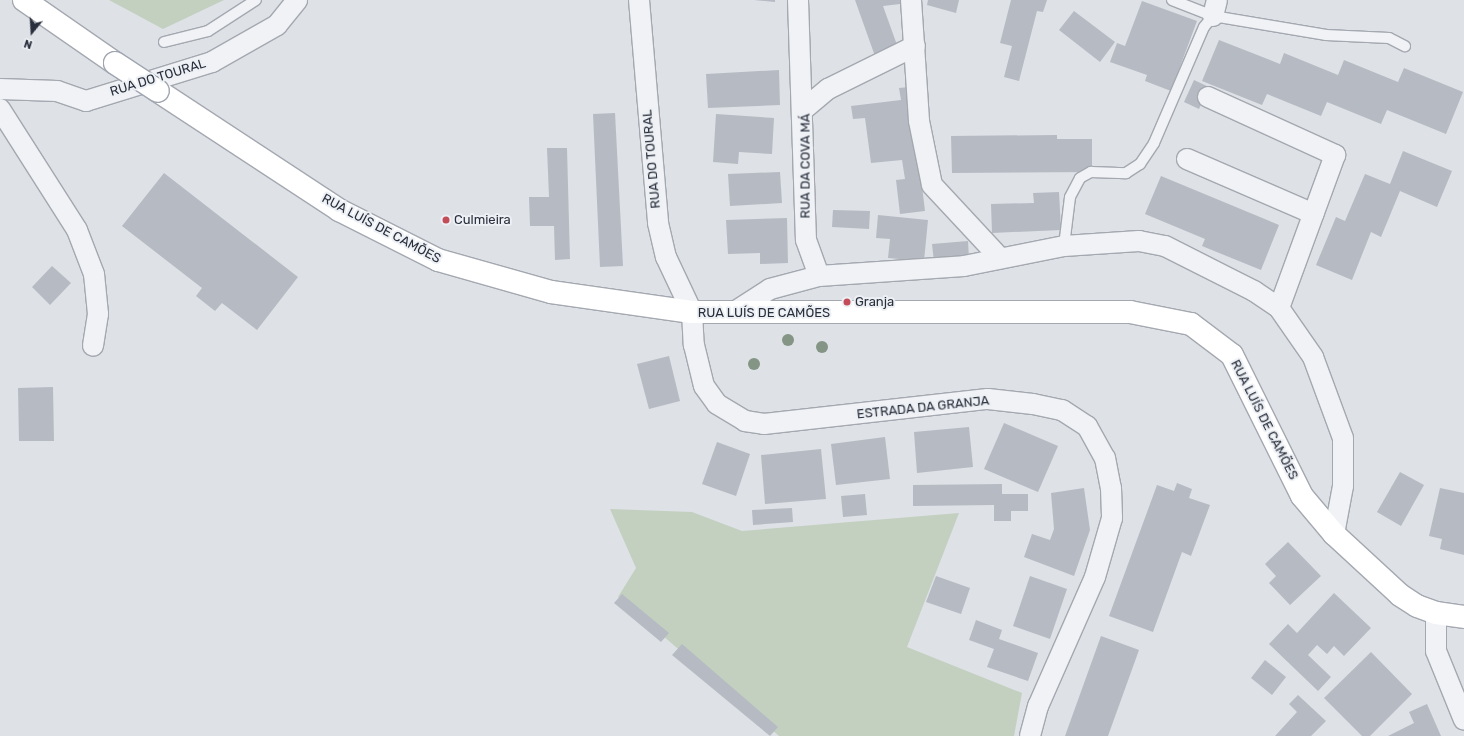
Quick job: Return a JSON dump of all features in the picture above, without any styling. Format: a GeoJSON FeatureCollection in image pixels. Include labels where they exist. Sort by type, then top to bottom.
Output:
{"type":"FeatureCollection","features":[{"type":"Feature","properties":{"kind":"main road","name":"RUA LUÍS DE CAMÕES"},"geometry":{"type":"LineString","coordinates":[[24,0],[115,63],[339,210],[438,260],[551,292],[692,312],[1130,312],[1191,324],[1232,355],[1302,496],[1334,534],[1400,595],[1436,613],[1464,617]]}},
{"type":"Feature","properties":{"kind":"street","name":"RUA DO TOURAL"},"geometry":{"type":"LineString","coordinates":[[0,89],[57,90],[86,101],[212,62],[277,25],[297,0]]}},
{"type":"Feature","properties":{"kind":"street","name":"RUA DO TOURAL"},"geometry":{"type":"LineString","coordinates":[[639,0],[658,222],[666,257],[692,312]]}},
{"type":"Feature","properties":{"kind":"street"},"geometry":{"type":"LineString","coordinates":[[798,0],[804,109]]}},
{"type":"Feature","properties":{"kind":"street"},"geometry":{"type":"LineString","coordinates":[[911,0],[919,121],[932,185],[1000,258]]}},
{"type":"Feature","properties":{"kind":"street","name":"RUA DA COVA MÁ"},"geometry":{"type":"LineString","coordinates":[[820,276],[806,240],[804,109],[828,88],[915,46]]}},
{"type":"Feature","properties":{"kind":"street"},"geometry":{"type":"LineString","coordinates":[[1208,97],[1335,155],[1279,308]]}},
{"type":"Feature","properties":{"kind":"street"},"geometry":{"type":"LineString","coordinates":[[0,109],[77,230],[94,274],[98,314],[93,346]]}},
{"type":"Feature","properties":{"kind":"street"},"geometry":{"type":"LineString","coordinates":[[1187,159],[1314,214]]}},
{"type":"Feature","properties":{"kind":"street"},"geometry":{"type":"LineString","coordinates":[[733,312],[770,289],[820,276],[964,266],[1064,246],[1139,241],[1165,246],[1254,291],[1279,308],[1313,357],[1343,438],[1343,486],[1334,534]]}},
{"type":"Feature","properties":{"kind":"street","name":"ESTRADA DA GRANJA"},"geometry":{"type":"LineString","coordinates":[[692,312],[694,345],[704,386],[717,404],[745,421],[784,424],[988,399],[1062,410],[1087,426],[1105,458],[1111,488],[1112,518],[1095,577],[1038,706],[1030,736]]}},
{"type":"Feature","properties":{"kind":"street"},"geometry":{"type":"LineString","coordinates":[[1436,613],[1436,651],[1464,720]]}},
{"type":"Feature","properties":{"kind":"lane"},"geometry":{"type":"LineString","coordinates":[[164,42],[208,31],[256,0]]}},
{"type":"Feature","properties":{"kind":"lane"},"geometry":{"type":"LineString","coordinates":[[1172,0],[1215,8],[1326,36],[1389,38],[1405,46]]}},
{"type":"Feature","properties":{"kind":"lane"},"geometry":{"type":"LineString","coordinates":[[1064,246],[1070,197],[1080,178],[1091,172],[1126,173],[1140,164],[1154,144],[1204,27],[1215,8]]}},
{"type":"Feature","properties":{"kind":"green space"},"geometry":{"type":"Polygon","coordinates":[[[109,0],[224,0],[163,29],[109,0]]]}},
{"type":"Feature","properties":{"kind":"green space"},"geometry":{"type":"Polygon","coordinates":[[[610,509],[692,512],[742,531],[959,513],[907,647],[1022,693],[1014,736],[779,736],[618,597],[636,568],[610,509]]]}},
{"type":"Feature","properties":{"kind":"building"},"geometry":{"type":"Polygon","coordinates":[[[754,0],[775,0],[775,2],[754,0]]]}},
{"type":"Feature","properties":{"kind":"building"},"geometry":{"type":"Polygon","coordinates":[[[855,0],[900,0],[900,4],[883,6],[897,45],[876,59],[855,0]]]}},
{"type":"Feature","properties":{"kind":"building"},"geometry":{"type":"Polygon","coordinates":[[[928,0],[959,0],[956,13],[927,5],[928,0]]]}},
{"type":"Feature","properties":{"kind":"building"},"geometry":{"type":"Polygon","coordinates":[[[1011,0],[1047,0],[1043,12],[1037,11],[1019,81],[1004,77],[1012,46],[1000,43],[1011,0]]]}},
{"type":"Feature","properties":{"kind":"building"},"geometry":{"type":"Polygon","coordinates":[[[1142,1],[1197,21],[1171,91],[1145,81],[1147,75],[1110,62],[1117,43],[1125,46],[1142,1]]]}},
{"type":"Feature","properties":{"kind":"building"},"geometry":{"type":"Polygon","coordinates":[[[1074,11],[1115,42],[1100,62],[1059,30],[1074,11]]]}},
{"type":"Feature","properties":{"kind":"building"},"geometry":{"type":"Polygon","coordinates":[[[1219,40],[1280,64],[1284,53],[1338,75],[1344,60],[1398,82],[1404,68],[1463,92],[1446,134],[1387,110],[1381,124],[1327,102],[1321,116],[1267,94],[1262,105],[1202,81],[1219,40]]]}},
{"type":"Feature","properties":{"kind":"building"},"geometry":{"type":"Polygon","coordinates":[[[779,70],[780,105],[708,108],[706,74],[779,70]]]}},
{"type":"Feature","properties":{"kind":"building"},"geometry":{"type":"Polygon","coordinates":[[[1194,80],[1209,87],[1199,109],[1184,102],[1194,80]]]}},
{"type":"Feature","properties":{"kind":"building"},"geometry":{"type":"Polygon","coordinates":[[[910,87],[925,211],[900,214],[896,180],[905,179],[902,160],[871,163],[865,118],[853,119],[851,106],[901,100],[899,88],[910,87]]]}},
{"type":"Feature","properties":{"kind":"building"},"geometry":{"type":"Polygon","coordinates":[[[615,113],[623,266],[600,267],[593,114],[615,113]]]}},
{"type":"Feature","properties":{"kind":"building"},"geometry":{"type":"Polygon","coordinates":[[[716,114],[774,118],[772,154],[739,152],[738,164],[713,162],[716,114]]]}},
{"type":"Feature","properties":{"kind":"building"},"geometry":{"type":"Polygon","coordinates":[[[1057,135],[1057,139],[1092,139],[1092,172],[952,173],[951,136],[1057,135]]]}},
{"type":"Feature","properties":{"kind":"building"},"geometry":{"type":"Polygon","coordinates":[[[547,148],[567,148],[570,259],[555,260],[554,226],[530,226],[529,197],[549,197],[547,148]]]}},
{"type":"Feature","properties":{"kind":"building"},"geometry":{"type":"Polygon","coordinates":[[[1403,151],[1452,171],[1437,207],[1400,191],[1381,237],[1371,232],[1352,280],[1316,265],[1336,217],[1345,221],[1365,174],[1390,184],[1403,151]]]}},
{"type":"Feature","properties":{"kind":"building"},"geometry":{"type":"Polygon","coordinates":[[[780,172],[782,203],[730,206],[728,174],[780,172]]]}},
{"type":"Feature","properties":{"kind":"building"},"geometry":{"type":"Polygon","coordinates":[[[164,173],[298,277],[257,330],[222,303],[215,311],[196,296],[202,288],[122,226],[164,173]]]}},
{"type":"Feature","properties":{"kind":"building"},"geometry":{"type":"Polygon","coordinates":[[[1161,176],[1279,225],[1261,270],[1202,246],[1205,239],[1145,214],[1161,176]]]}},
{"type":"Feature","properties":{"kind":"building"},"geometry":{"type":"Polygon","coordinates":[[[1059,192],[1061,230],[992,233],[991,204],[1034,203],[1033,193],[1059,192]]]}},
{"type":"Feature","properties":{"kind":"building"},"geometry":{"type":"Polygon","coordinates":[[[833,210],[870,211],[869,229],[832,227],[833,210]]]}},
{"type":"Feature","properties":{"kind":"building"},"geometry":{"type":"Polygon","coordinates":[[[878,215],[928,220],[924,261],[888,258],[890,239],[876,238],[878,215]]]}},
{"type":"Feature","properties":{"kind":"building"},"geometry":{"type":"Polygon","coordinates":[[[787,218],[788,263],[760,264],[760,253],[728,254],[726,220],[787,218]]]}},
{"type":"Feature","properties":{"kind":"building"},"geometry":{"type":"Polygon","coordinates":[[[968,241],[969,259],[934,262],[932,244],[968,241]]]}},
{"type":"Feature","properties":{"kind":"building"},"geometry":{"type":"Polygon","coordinates":[[[52,266],[71,283],[50,305],[32,287],[52,266]]]}},
{"type":"Feature","properties":{"kind":"building"},"geometry":{"type":"Polygon","coordinates":[[[669,356],[680,401],[649,409],[637,364],[669,356]]]}},
{"type":"Feature","properties":{"kind":"building"},"geometry":{"type":"Polygon","coordinates":[[[53,387],[54,441],[19,441],[18,388],[53,387]]]}},
{"type":"Feature","properties":{"kind":"building"},"geometry":{"type":"Polygon","coordinates":[[[1004,423],[1058,446],[1038,492],[984,469],[1004,423]]]}},
{"type":"Feature","properties":{"kind":"building"},"geometry":{"type":"Polygon","coordinates":[[[969,427],[973,467],[917,473],[914,432],[969,427]]]}},
{"type":"Feature","properties":{"kind":"building"},"geometry":{"type":"Polygon","coordinates":[[[885,437],[890,479],[836,485],[831,444],[885,437]]]}},
{"type":"Feature","properties":{"kind":"building"},"geometry":{"type":"Polygon","coordinates":[[[717,442],[750,454],[736,496],[702,484],[717,442]]]}},
{"type":"Feature","properties":{"kind":"building"},"geometry":{"type":"Polygon","coordinates":[[[821,449],[826,499],[765,504],[761,455],[821,449]]]}},
{"type":"Feature","properties":{"kind":"building"},"geometry":{"type":"Polygon","coordinates":[[[1400,472],[1424,485],[1401,526],[1377,512],[1400,472]]]}},
{"type":"Feature","properties":{"kind":"building"},"geometry":{"type":"Polygon","coordinates":[[[1177,483],[1192,489],[1189,498],[1210,505],[1191,556],[1182,552],[1153,632],[1109,616],[1157,485],[1174,491],[1177,483]]]}},
{"type":"Feature","properties":{"kind":"building"},"geometry":{"type":"Polygon","coordinates":[[[1002,484],[1002,494],[1028,494],[1028,511],[1011,511],[1011,521],[994,521],[994,505],[913,506],[913,485],[1002,484]]]}},
{"type":"Feature","properties":{"kind":"building"},"geometry":{"type":"Polygon","coordinates":[[[1084,488],[1090,530],[1074,576],[1024,557],[1032,534],[1050,540],[1054,529],[1051,493],[1084,488]]]}},
{"type":"Feature","properties":{"kind":"building"},"geometry":{"type":"Polygon","coordinates":[[[1440,488],[1464,493],[1464,555],[1440,549],[1442,539],[1429,536],[1440,488]]]}},
{"type":"Feature","properties":{"kind":"building"},"geometry":{"type":"Polygon","coordinates":[[[865,494],[867,515],[843,517],[841,496],[865,494]]]}},
{"type":"Feature","properties":{"kind":"building"},"geometry":{"type":"Polygon","coordinates":[[[792,508],[793,522],[753,525],[752,510],[792,508]]]}},
{"type":"Feature","properties":{"kind":"building"},"geometry":{"type":"Polygon","coordinates":[[[1288,542],[1321,576],[1290,605],[1269,583],[1276,576],[1265,564],[1288,542]]]}},
{"type":"Feature","properties":{"kind":"building"},"geometry":{"type":"Polygon","coordinates":[[[936,576],[970,588],[961,614],[926,602],[936,576]]]}},
{"type":"Feature","properties":{"kind":"building"},"geometry":{"type":"Polygon","coordinates":[[[1030,576],[1067,589],[1050,639],[1013,626],[1030,576]]]}},
{"type":"Feature","properties":{"kind":"building"},"geometry":{"type":"Polygon","coordinates":[[[1334,593],[1371,628],[1344,656],[1334,646],[1327,654],[1317,645],[1308,655],[1331,677],[1318,691],[1269,644],[1288,624],[1297,633],[1334,593]]]}},
{"type":"Feature","properties":{"kind":"building"},"geometry":{"type":"Polygon","coordinates":[[[622,594],[669,633],[661,642],[614,603],[622,594]]]}},
{"type":"Feature","properties":{"kind":"building"},"geometry":{"type":"Polygon","coordinates":[[[976,620],[1002,630],[999,639],[1038,653],[1028,681],[987,667],[994,649],[969,640],[976,620]]]}},
{"type":"Feature","properties":{"kind":"building"},"geometry":{"type":"Polygon","coordinates":[[[1101,636],[1139,650],[1108,736],[1065,736],[1101,636]]]}},
{"type":"Feature","properties":{"kind":"building"},"geometry":{"type":"Polygon","coordinates":[[[682,644],[778,727],[770,736],[672,655],[682,644]]]}},
{"type":"Feature","properties":{"kind":"building"},"geometry":{"type":"Polygon","coordinates":[[[1371,652],[1412,694],[1370,736],[1362,736],[1324,698],[1371,652]]]}},
{"type":"Feature","properties":{"kind":"building"},"geometry":{"type":"Polygon","coordinates":[[[1265,660],[1286,677],[1272,695],[1251,678],[1265,660]]]}},
{"type":"Feature","properties":{"kind":"building"},"geometry":{"type":"Polygon","coordinates":[[[1298,695],[1326,721],[1311,736],[1275,736],[1297,712],[1289,704],[1298,695]]]}},
{"type":"Feature","properties":{"kind":"building"},"geometry":{"type":"Polygon","coordinates":[[[1427,704],[1441,736],[1388,736],[1414,723],[1409,712],[1427,704]]]}},
{"type":"Feature","properties":{"kind":"place","name":"Culmieira"},"geometry":{"type":"Point","coordinates":[446,220]}},
{"type":"Feature","properties":{"kind":"place","name":"Granja"},"geometry":{"type":"Point","coordinates":[847,302]}}]}
